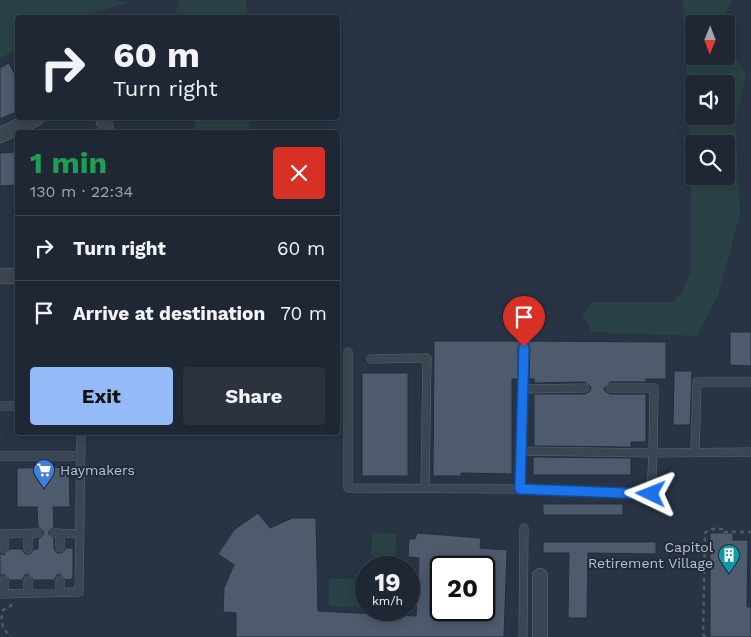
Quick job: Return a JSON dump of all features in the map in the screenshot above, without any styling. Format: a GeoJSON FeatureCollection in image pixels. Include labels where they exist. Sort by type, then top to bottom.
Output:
{"type":"FeatureCollection","features":[{"type":"Feature","properties":{"kind":"street"},"geometry":{"type":"LineString","coordinates":[[0,135],[33,120]]}},
{"type":"Feature","properties":{"kind":"street"},"geometry":{"type":"LineString","coordinates":[[0,276],[15,276]]}},
{"type":"Feature","properties":{"kind":"street"},"geometry":{"type":"LineString","coordinates":[[540,576],[540,637]]}},
{"type":"Feature","properties":{"kind":"lane"},"geometry":{"type":"LineString","coordinates":[[520,489],[524,347]]}},
{"type":"Feature","properties":{"kind":"lane"},"geometry":{"type":"LineString","coordinates":[[348,352],[348,488],[520,489],[651,494],[654,388],[610,388]]}},
{"type":"Feature","properties":{"kind":"lane"},"geometry":{"type":"LineString","coordinates":[[371,359],[427,358],[425,488]]}},
{"type":"Feature","properties":{"kind":"lane"},"geometry":{"type":"LineString","coordinates":[[695,452],[697,382],[751,382]]}},
{"type":"Feature","properties":{"kind":"lane"},"geometry":{"type":"LineString","coordinates":[[523,388],[585,388]]}},
{"type":"Feature","properties":{"kind":"lane"},"geometry":{"type":"LineString","coordinates":[[0,406],[15,406]]}},
{"type":"Feature","properties":{"kind":"lane"},"geometry":{"type":"LineString","coordinates":[[4,580],[2,594],[79,592],[81,435]]}},
{"type":"Feature","properties":{"kind":"lane"},"geometry":{"type":"LineString","coordinates":[[521,451],[751,452]]}},
{"type":"Feature","properties":{"kind":"lane"},"geometry":{"type":"LineString","coordinates":[[0,456],[81,456]]}},
{"type":"Feature","properties":{"kind":"lane"},"geometry":{"type":"LineString","coordinates":[[523,637],[524,528]]}},
{"type":"Feature","properties":{"kind":"lane"},"geometry":{"type":"LineString","coordinates":[[28,533],[28,549]]}},
{"type":"Feature","properties":{"kind":"lane"},"geometry":{"type":"LineString","coordinates":[[4,549],[2,534],[38,533]]}},
{"type":"Feature","properties":{"kind":"lane"},"geometry":{"type":"LineString","coordinates":[[60,548],[57,533],[80,534]]}},
{"type":"Feature","properties":{"kind":"lane"},"geometry":{"type":"LineString","coordinates":[[28,580],[28,593]]}},
{"type":"Feature","properties":{"kind":"lane"},"geometry":{"type":"LineString","coordinates":[[60,580],[60,592]]}},
{"type":"Feature","properties":{"kind":"path"},"geometry":{"type":"LineString","coordinates":[[705,637],[703,634],[705,533],[710,529],[724,529],[724,532],[751,532]]}},
{"type":"Feature","properties":{"kind":"path"},"geometry":{"type":"LineString","coordinates":[[11,604],[11,606],[3,610],[1,620],[3,630],[11,637]]}},
{"type":"Feature","properties":{"kind":"green space"},"geometry":{"type":"Polygon","coordinates":[[[0,0],[116,0],[126,3],[87,15],[15,15],[15,48],[0,58],[0,0]]]}},
{"type":"Feature","properties":{"kind":"green space"},"geometry":{"type":"Polygon","coordinates":[[[179,0],[246,0],[247,15],[175,15],[179,0]]]}},
{"type":"Feature","properties":{"kind":"green space"},"geometry":{"type":"Polygon","coordinates":[[[683,0],[732,0],[725,15],[685,15],[685,39],[683,0]]]}},
{"type":"Feature","properties":{"kind":"green space"},"geometry":{"type":"Polygon","coordinates":[[[735,56],[746,75],[736,121],[740,215],[718,295],[697,336],[592,332],[582,315],[592,302],[673,302],[681,294],[691,271],[691,185],[735,185],[735,135],[690,135],[689,125],[735,125],[735,75],[687,75],[686,65],[735,65],[735,56]]]}},
{"type":"Feature","properties":{"kind":"green space"},"geometry":{"type":"Polygon","coordinates":[[[195,120],[249,120],[250,130],[195,130],[195,120]]]}},
{"type":"Feature","properties":{"kind":"green space"},"geometry":{"type":"Polygon","coordinates":[[[372,533],[396,534],[396,556],[371,556],[372,533]]]}},
{"type":"Feature","properties":{"kind":"green space"},"geometry":{"type":"Polygon","coordinates":[[[329,579],[355,579],[355,607],[329,606],[329,579]]]}},
{"type":"Feature","properties":{"kind":"building"},"geometry":{"type":"Polygon","coordinates":[[[9,63],[15,75],[15,112],[0,119],[0,68],[9,63]]]}},
{"type":"Feature","properties":{"kind":"building"},"geometry":{"type":"Polygon","coordinates":[[[15,152],[15,185],[0,186],[0,153],[15,152]]]}},
{"type":"Feature","properties":{"kind":"building"},"geometry":{"type":"Polygon","coordinates":[[[730,332],[751,332],[751,366],[730,365],[730,332]]]}},
{"type":"Feature","properties":{"kind":"building"},"geometry":{"type":"Polygon","coordinates":[[[434,341],[523,341],[518,347],[518,379],[512,379],[512,474],[461,473],[461,476],[433,476],[434,341]]]}},
{"type":"Feature","properties":{"kind":"building"},"geometry":{"type":"Polygon","coordinates":[[[525,341],[666,342],[666,379],[646,379],[646,382],[610,382],[604,388],[610,394],[646,394],[646,442],[631,442],[631,447],[534,446],[534,394],[585,394],[590,391],[591,387],[585,382],[534,383],[534,379],[529,379],[530,347],[525,341]]]}},
{"type":"Feature","properties":{"kind":"building"},"geometry":{"type":"Polygon","coordinates":[[[674,371],[692,371],[690,425],[673,425],[674,371]]]}},
{"type":"Feature","properties":{"kind":"building"},"geometry":{"type":"Polygon","coordinates":[[[362,373],[408,373],[408,476],[362,476],[362,373]]]}},
{"type":"Feature","properties":{"kind":"building"},"geometry":{"type":"Polygon","coordinates":[[[533,457],[631,458],[631,475],[533,475],[533,457]]]}},
{"type":"Feature","properties":{"kind":"building"},"geometry":{"type":"Polygon","coordinates":[[[69,467],[70,507],[53,507],[54,527],[48,533],[54,539],[54,549],[57,553],[62,553],[66,548],[73,548],[73,579],[66,580],[60,574],[54,580],[34,580],[28,574],[22,580],[10,580],[4,574],[0,576],[0,553],[4,555],[10,549],[22,549],[25,554],[30,554],[34,549],[38,549],[38,539],[44,533],[38,527],[37,507],[17,507],[17,468],[69,467]]]}},
{"type":"Feature","properties":{"kind":"building"},"geometry":{"type":"Polygon","coordinates":[[[543,504],[623,504],[623,515],[543,515],[543,504]]]}},
{"type":"Feature","properties":{"kind":"building"},"geometry":{"type":"Polygon","coordinates":[[[258,513],[270,528],[292,518],[316,518],[318,611],[355,613],[355,621],[420,621],[420,556],[408,556],[409,539],[415,539],[417,533],[481,538],[480,548],[507,550],[504,637],[236,637],[236,613],[223,612],[224,588],[234,565],[218,554],[234,530],[258,513]]]}},
{"type":"Feature","properties":{"kind":"building","name":"Capitol Retirement Village"},"geometry":{"type":"Polygon","coordinates":[[[710,533],[733,533],[733,540],[748,540],[747,607],[751,607],[751,637],[710,637],[710,533]]]}},
{"type":"Feature","properties":{"kind":"building"},"geometry":{"type":"Polygon","coordinates":[[[543,542],[656,542],[656,554],[588,553],[587,618],[568,618],[569,553],[543,553],[543,542]]]}},
{"type":"Feature","properties":{"kind":"place","name":"Haymakers"},"geometry":{"type":"Point","coordinates":[44,489]}},
{"type":"Feature","properties":{"kind":"place","name":"Capitol Retirement Village"},"geometry":{"type":"Point","coordinates":[729,574]}},
{"type":"Feature","properties":{"kind":"route"},"geometry":{"type":"LineString","coordinates":[[524,347],[520,489],[651,494]]}}]}
